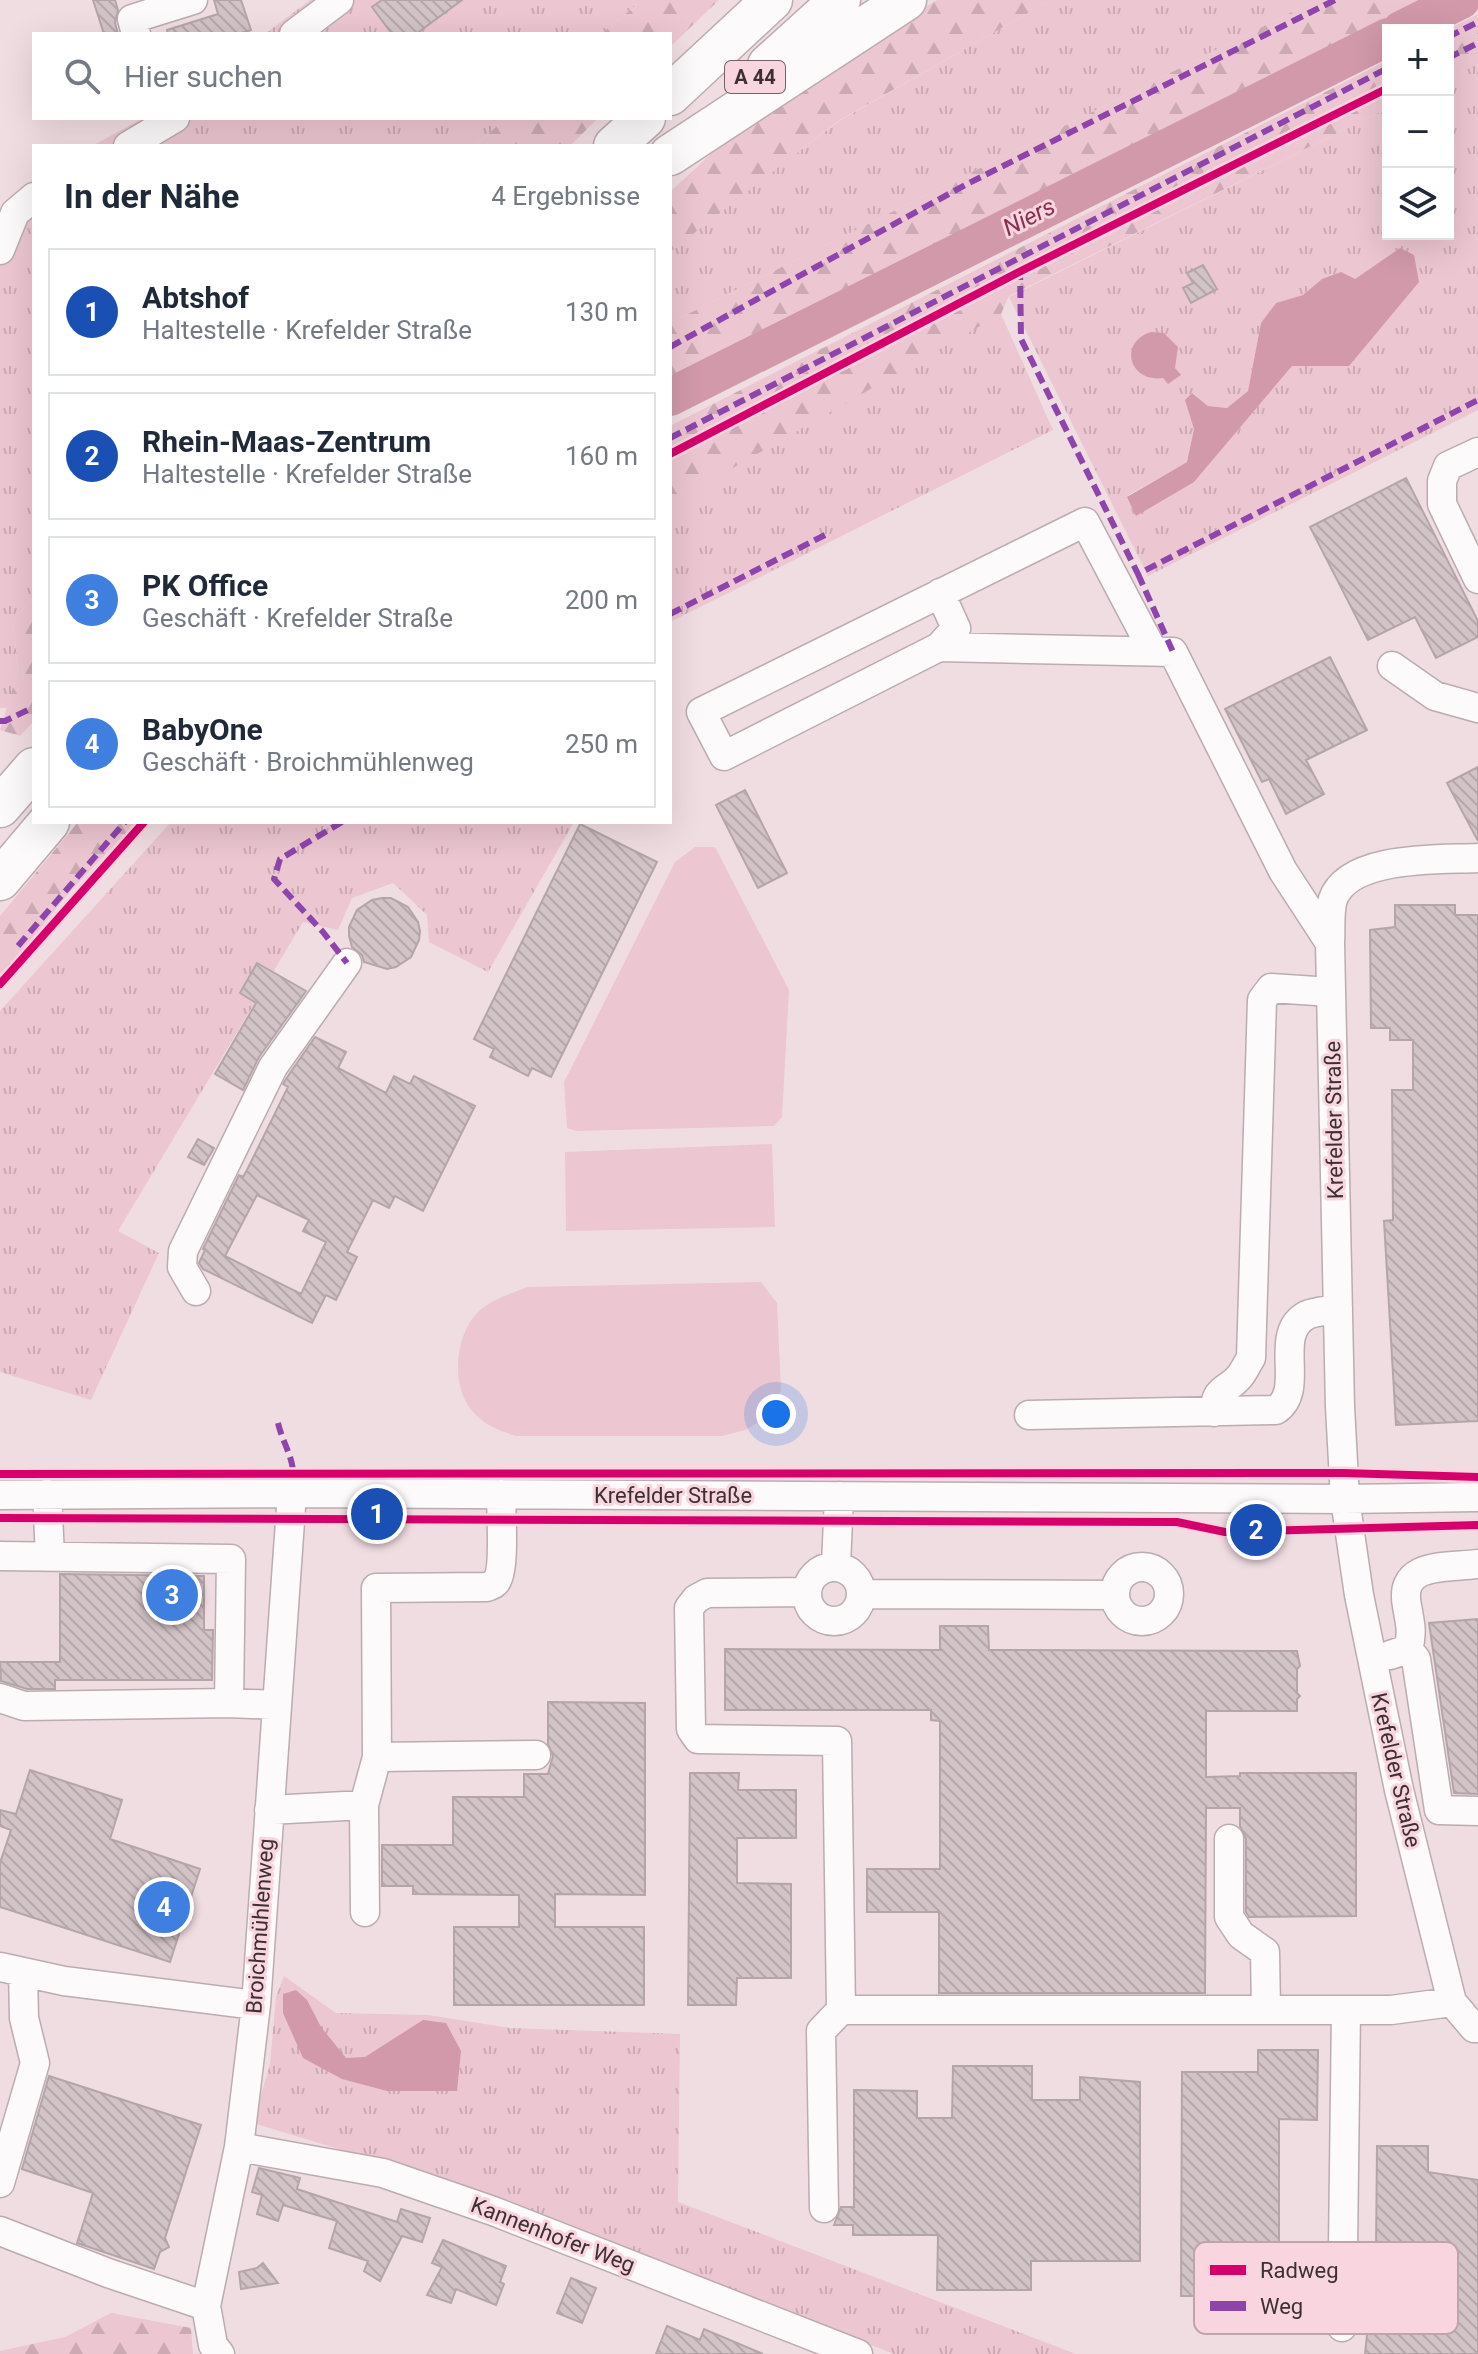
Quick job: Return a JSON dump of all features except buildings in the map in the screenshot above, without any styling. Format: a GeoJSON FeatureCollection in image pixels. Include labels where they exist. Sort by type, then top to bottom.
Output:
{"type":"FeatureCollection","features":[{"type":"Feature","properties":{"kind":"highway","name":"A 44"},"geometry":{"type":"LineString","coordinates":[[672,93],[772,0]]}},
{"type":"Feature","properties":{"kind":"highway","name":"A 44"},"geometry":{"type":"LineString","coordinates":[[672,152],[840,0]]}},
{"type":"Feature","properties":{"kind":"highway"},"geometry":{"type":"LineString","coordinates":[[672,153],[906,0]]}},
{"type":"Feature","properties":{"kind":"highway"},"geometry":{"type":"LineString","coordinates":[[616,144],[643,120]]}},
{"type":"Feature","properties":{"kind":"highway"},"geometry":{"type":"LineString","coordinates":[[0,807],[32,770]]}},
{"type":"Feature","properties":{"kind":"highway"},"geometry":{"type":"LineString","coordinates":[[0,880],[47,824]]}},
{"type":"Feature","properties":{"kind":"street"},"geometry":{"type":"LineString","coordinates":[[135,32],[132,19],[193,0]]}},
{"type":"Feature","properties":{"kind":"street"},"geometry":{"type":"LineString","coordinates":[[297,32],[339,0]]}},
{"type":"Feature","properties":{"kind":"street"},"geometry":{"type":"LineString","coordinates":[[131,144],[164,121]]}},
{"type":"Feature","properties":{"kind":"street"},"geometry":{"type":"LineString","coordinates":[[0,250],[18,202]]}},
{"type":"Feature","properties":{"kind":"street"},"geometry":{"type":"LineString","coordinates":[[1478,452],[1448,466],[1442,481],[1442,504],[1478,579]]}},
{"type":"Feature","properties":{"kind":"street"},"geometry":{"type":"LineString","coordinates":[[940,593],[956,628],[939,647],[724,756],[701,712],[940,593],[1085,522],[1153,651]]}},
{"type":"Feature","properties":{"kind":"street"},"geometry":{"type":"LineString","coordinates":[[939,647],[1173,652],[1283,871],[1330,943]]}},
{"type":"Feature","properties":{"kind":"street"},"geometry":{"type":"LineString","coordinates":[[1392,666],[1435,696],[1478,708]]}},
{"type":"Feature","properties":{"kind":"street","name":"Krefelder Straße"},"geometry":{"type":"LineString","coordinates":[[1452,2002],[1399,1790],[1359,1595],[1345,1499],[1330,943],[1334,898],[1353,875],[1388,864],[1478,858]]}},
{"type":"Feature","properties":{"kind":"street"},"geometry":{"type":"LineString","coordinates":[[196,1291],[182,1267],[183,1251],[273,1067],[347,963]]}},
{"type":"Feature","properties":{"kind":"street"},"geometry":{"type":"LineString","coordinates":[[1214,1412],[1215,1397],[1239,1378],[1251,1358],[1262,1000],[1271,988],[1331,992]]}},
{"type":"Feature","properties":{"kind":"street"},"geometry":{"type":"LineString","coordinates":[[1029,1415],[1276,1410],[1285,1404],[1290,1389],[1290,1343],[1295,1326],[1307,1315],[1338,1309]]}},
{"type":"Feature","properties":{"kind":"street","name":"Broichmühlenweg"},"geometry":{"type":"LineString","coordinates":[[220,2354],[213,2345],[206,2306],[239,2147],[256,2005],[292,1493]]}},
{"type":"Feature","properties":{"kind":"street"},"geometry":{"type":"LineString","coordinates":[[47,1494],[50,1556]]}},
{"type":"Feature","properties":{"kind":"street"},"geometry":{"type":"LineString","coordinates":[[365,1912],[364,1805],[377,1757],[376,1588],[487,1587],[496,1583],[501,1555],[501,1494]]}},
{"type":"Feature","properties":{"kind":"street","name":"Krefelder Straße"},"geometry":{"type":"LineString","coordinates":[[0,1495],[1478,1497]]}},
{"type":"Feature","properties":{"kind":"street"},"geometry":{"type":"LineString","coordinates":[[836,1566],[839,1496]]}},
{"type":"Feature","properties":{"kind":"street"},"geometry":{"type":"LineString","coordinates":[[0,1556],[231,1559],[229,1703]]}},
{"type":"Feature","properties":{"kind":"street"},"geometry":{"type":"LineString","coordinates":[[1372,1657],[1398,1654],[1408,1649],[1413,1635],[1405,1595],[1408,1581],[1420,1571],[1478,1564]]}},
{"type":"Feature","properties":{"kind":"street"},"geometry":{"type":"LineString","coordinates":[[836,1566],[851,1573],[860,1586],[861,1594],[860,1603],[849,1616],[833,1621],[811,1609],[806,1592],[819,1570],[836,1566]]}},
{"type":"Feature","properties":{"kind":"street"},"geometry":{"type":"LineString","coordinates":[[806,1592],[707,1593],[696,1599],[689,1608],[691,1729],[698,1739],[837,1741],[841,2010],[821,2031],[824,2208]]}},
{"type":"Feature","properties":{"kind":"street"},"geometry":{"type":"LineString","coordinates":[[861,1594],[1115,1595]]}},
{"type":"Feature","properties":{"kind":"street"},"geometry":{"type":"LineString","coordinates":[[1408,1649],[1416,1659],[1439,1810],[1478,1811]]}},
{"type":"Feature","properties":{"kind":"street"},"geometry":{"type":"LineString","coordinates":[[0,1698],[24,1706],[276,1705]]}},
{"type":"Feature","properties":{"kind":"street"},"geometry":{"type":"LineString","coordinates":[[377,1757],[536,1755]]}},
{"type":"Feature","properties":{"kind":"street"},"geometry":{"type":"LineString","coordinates":[[269,1810],[364,1805]]}},
{"type":"Feature","properties":{"kind":"street"},"geometry":{"type":"LineString","coordinates":[[1229,1839],[1229,1917],[1241,1935],[1265,1952],[1266,2010]]}},
{"type":"Feature","properties":{"kind":"street"},"geometry":{"type":"LineString","coordinates":[[0,2183],[35,2063],[12,1970],[256,2005]]}},
{"type":"Feature","properties":{"kind":"street"},"geometry":{"type":"LineString","coordinates":[[841,2010],[1391,2010],[1452,2002],[1474,2028],[1478,2028]]}},
{"type":"Feature","properties":{"kind":"street"},"geometry":{"type":"LineString","coordinates":[[1343,2242],[1346,2010]]}},
{"type":"Feature","properties":{"kind":"street","name":"Kannenhofer Weg"},"geometry":{"type":"LineString","coordinates":[[239,2147],[383,2173],[493,2211],[858,2354]]}},
{"type":"Feature","properties":{"kind":"street"},"geometry":{"type":"LineString","coordinates":[[0,2231],[108,2273],[206,2306]]}},
{"type":"Feature","properties":{"kind":"green space"},"geometry":{"type":"Polygon","coordinates":[[[310,0],[642,0],[603,32],[268,32],[310,0]]]}},
{"type":"Feature","properties":{"kind":"green space"},"geometry":{"type":"Polygon","coordinates":[[[642,0],[719,0],[672,45],[672,32],[603,32],[642,0]]]}},
{"type":"Feature","properties":{"kind":"green space"},"geometry":{"type":"Polygon","coordinates":[[[937,0],[1051,0],[838,121],[672,250],[672,190],[712,153],[841,56],[937,0]]]}},
{"type":"Feature","properties":{"kind":"green space"},"geometry":{"type":"Polygon","coordinates":[[[1051,0],[1316,0],[672,322],[672,250],[839,121],[1051,0]]]}},
{"type":"Feature","properties":{"kind":"green space"},"geometry":{"type":"Polygon","coordinates":[[[1316,0],[1430,0],[672,387],[672,322],[1316,0]]]}},
{"type":"Feature","properties":{"kind":"green space"},"geometry":{"type":"Polygon","coordinates":[[[1478,14],[1478,64],[1454,75],[1454,26],[1478,14]]]}},
{"type":"Feature","properties":{"kind":"green space"},"geometry":{"type":"Polygon","coordinates":[[[1382,63],[1382,111],[1009,296],[1001,314],[672,503],[672,425],[1382,63]]]}},
{"type":"Feature","properties":{"kind":"green space"},"geometry":{"type":"Polygon","coordinates":[[[1478,64],[1478,410],[1148,576],[1009,297],[1382,111],[1382,240],[1454,240],[1454,75],[1478,64]],[[1400,248],[1355,279],[1322,279],[1303,295],[1276,303],[1261,323],[1248,391],[1227,408],[1208,406],[1193,393],[1194,429],[1187,462],[1127,496],[1194,482],[1292,366],[1400,248]]]}},
{"type":"Feature","properties":{"kind":"green space"},"geometry":{"type":"Polygon","coordinates":[[[139,120],[504,120],[477,144],[96,144],[139,120]]]}},
{"type":"Feature","properties":{"kind":"green space"},"geometry":{"type":"Polygon","coordinates":[[[504,120],[596,120],[572,144],[477,144],[504,120]]]}},
{"type":"Feature","properties":{"kind":"green space"},"geometry":{"type":"Polygon","coordinates":[[[32,181],[32,598],[13,620],[18,671],[7,708],[0,708],[0,212],[32,181]]]}},
{"type":"Feature","properties":{"kind":"green space"},"geometry":{"type":"Polygon","coordinates":[[[1001,314],[1053,430],[672,621],[672,475],[1001,314]]]}},
{"type":"Feature","properties":{"kind":"green space"},"geometry":{"type":"Polygon","coordinates":[[[32,598],[32,723],[20,736],[0,730],[18,671],[13,620],[32,598]]]}},
{"type":"Feature","properties":{"kind":"green space"},"geometry":{"type":"Polygon","coordinates":[[[76,824],[134,824],[67,895],[0,979],[0,916],[76,824]]]}},
{"type":"Feature","properties":{"kind":"green space"},"geometry":{"type":"Polygon","coordinates":[[[169,824],[573,824],[488,972],[429,942],[427,915],[393,883],[352,898],[338,930],[303,922],[118,1231],[159,1253],[91,1400],[0,1372],[0,1011],[169,824]]]}},
{"type":"Feature","properties":{"kind":"green space"},"geometry":{"type":"Polygon","coordinates":[[[695,847],[715,847],[789,990],[782,1117],[774,1126],[576,1131],[567,1128],[564,1082],[675,862],[695,847]]]}},
{"type":"Feature","properties":{"kind":"green space"},"geometry":{"type":"Polygon","coordinates":[[[772,1144],[775,1227],[566,1231],[565,1152],[772,1144]]]}},
{"type":"Feature","properties":{"kind":"green space"},"geometry":{"type":"Polygon","coordinates":[[[761,1282],[777,1303],[781,1391],[773,1409],[745,1430],[722,1436],[516,1436],[481,1420],[462,1394],[458,1365],[470,1323],[489,1304],[528,1287],[761,1282]]]}},
{"type":"Feature","properties":{"kind":"green space"},"geometry":{"type":"Polygon","coordinates":[[[284,1976],[336,2013],[428,2015],[510,2028],[680,2034],[678,2202],[1076,2354],[894,2354],[663,2263],[414,2172],[253,2123],[270,2064],[276,1997],[284,1976]]]}},
{"type":"Feature","properties":{"kind":"green space"},"geometry":{"type":"Polygon","coordinates":[[[111,2313],[191,2328],[193,2354],[0,2354],[0,2351],[65,2337],[111,2313]]]}},
{"type":"Feature","properties":{"kind":"shaded area"},"geometry":{"type":"Polygon","coordinates":[[[1400,248],[1414,255],[1419,282],[1349,366],[1292,366],[1194,482],[1136,516],[1127,497],[1187,462],[1194,429],[1185,400],[1192,393],[1208,406],[1227,408],[1248,391],[1261,323],[1276,303],[1303,295],[1322,279],[1341,272],[1355,279],[1400,248]]]}},
{"type":"Feature","properties":{"kind":"shaded area"},"geometry":{"type":"Polygon","coordinates":[[[1151,332],[1164,333],[1178,347],[1175,368],[1181,375],[1168,384],[1163,378],[1142,374],[1132,361],[1134,344],[1151,332]]]}},
{"type":"Feature","properties":{"kind":"shaded area"},"geometry":{"type":"Polygon","coordinates":[[[296,1990],[307,2000],[321,2027],[346,2058],[365,2057],[423,2020],[446,2023],[461,2051],[457,2091],[387,2091],[342,2079],[303,2058],[283,2013],[283,1994],[296,1990]]]}},
{"type":"Feature","properties":{"kind":"waterway","name":"Niers"},"geometry":{"type":"LineString","coordinates":[[1413,24],[1461,0]]}},
{"type":"Feature","properties":{"kind":"waterway","name":"Niers"},"geometry":{"type":"LineString","coordinates":[[672,396],[1382,40]]}},
{"type":"Feature","properties":{"kind":"marked path"},"geometry":{"type":"LineString","coordinates":[[672,346],[967,184],[1335,0]]}},
{"type":"Feature","properties":{"kind":"marked path"},"geometry":{"type":"LineString","coordinates":[[1454,34],[1478,22]]}},
{"type":"Feature","properties":{"kind":"marked path"},"geometry":{"type":"LineString","coordinates":[[1454,55],[1478,43]]}},
{"type":"Feature","properties":{"kind":"marked path"},"geometry":{"type":"LineString","coordinates":[[672,437],[1382,71]]}},
{"type":"Feature","properties":{"kind":"marked path"},"geometry":{"type":"LineString","coordinates":[[1020,268],[1021,339],[1138,574],[1478,400]]}},
{"type":"Feature","properties":{"kind":"marked path"},"geometry":{"type":"LineString","coordinates":[[672,613],[827,534]]}},
{"type":"Feature","properties":{"kind":"marked path"},"geometry":{"type":"LineString","coordinates":[[1138,574],[1173,652]]}},
{"type":"Feature","properties":{"kind":"marked path"},"geometry":{"type":"LineString","coordinates":[[0,721],[32,708]]}},
{"type":"Feature","properties":{"kind":"marked path"},"geometry":{"type":"LineString","coordinates":[[18,946],[123,824]]}},
{"type":"Feature","properties":{"kind":"marked path"},"geometry":{"type":"LineString","coordinates":[[339,824],[280,859],[274,879],[347,963]]}},
{"type":"Feature","properties":{"kind":"marked path"},"geometry":{"type":"LineString","coordinates":[[278,1423],[293,1475]]}},
{"type":"Feature","properties":{"kind":"cycle path"},"geometry":{"type":"LineString","coordinates":[[672,453],[1021,271],[1382,91]]}},
{"type":"Feature","properties":{"kind":"cycle path"},"geometry":{"type":"LineString","coordinates":[[0,984],[142,824]]}},
{"type":"Feature","properties":{"kind":"cycle path"},"geometry":{"type":"LineString","coordinates":[[0,1474],[1343,1473],[1478,1477]]}},
{"type":"Feature","properties":{"kind":"cycle path"},"geometry":{"type":"LineString","coordinates":[[0,1518],[1177,1522],[1225,1532],[1478,1525]]}},
{"type":"Feature","properties":{"kind":"place","name":"Abtshof"},"geometry":{"type":"Point","coordinates":[377,1514]}},
{"type":"Feature","properties":{"kind":"place","name":"Rhein-Maas-Zentrum"},"geometry":{"type":"Point","coordinates":[1256,1530]}},
{"type":"Feature","properties":{"kind":"place","name":"PK Office"},"geometry":{"type":"Point","coordinates":[172,1595]}},
{"type":"Feature","properties":{"kind":"place","name":"BabyOne"},"geometry":{"type":"Point","coordinates":[164,1907]}}]}
